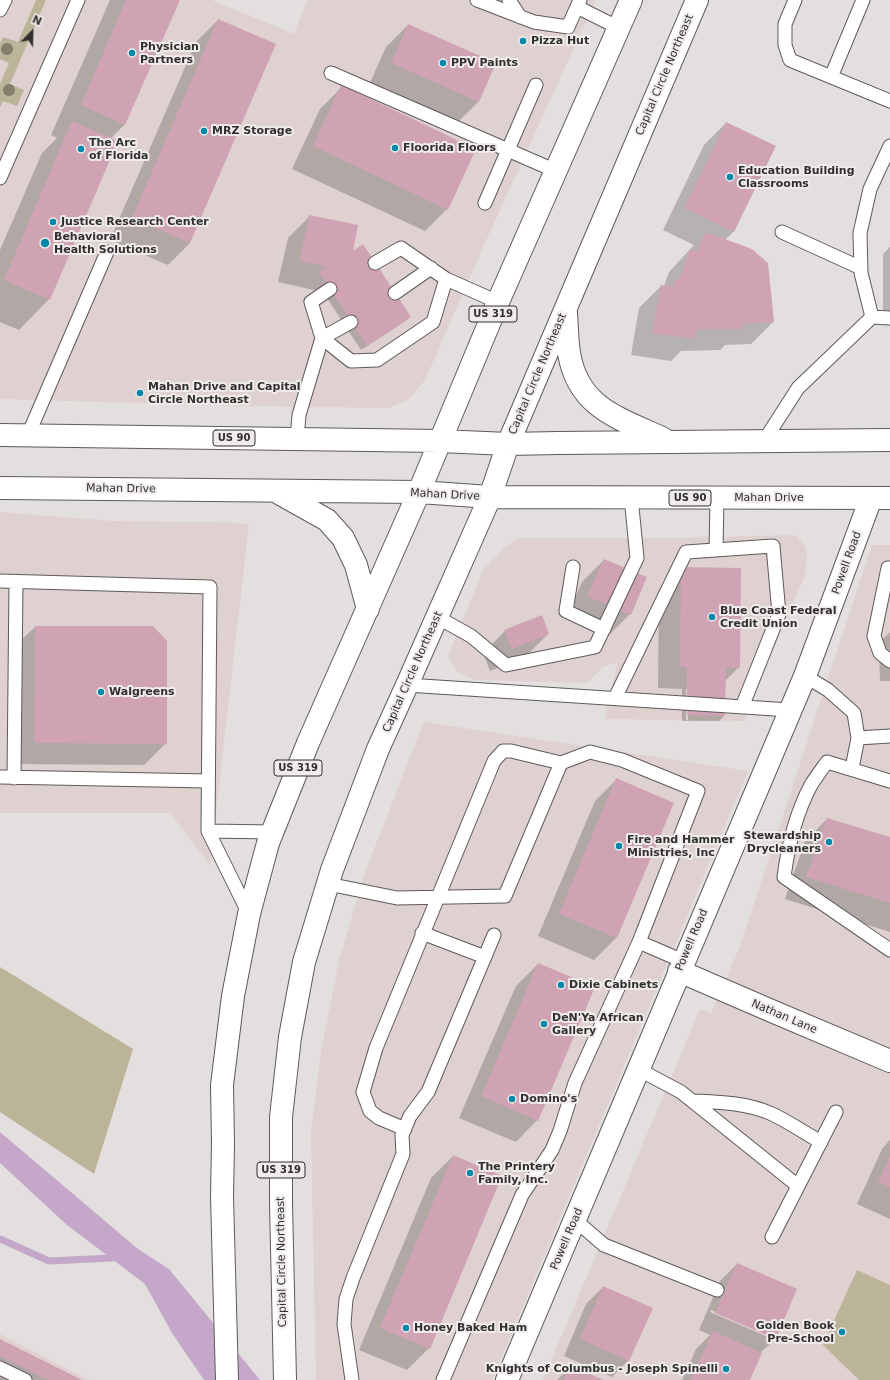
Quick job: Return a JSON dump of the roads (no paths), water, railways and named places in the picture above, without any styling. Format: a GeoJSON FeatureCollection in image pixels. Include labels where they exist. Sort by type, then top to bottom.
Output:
{"type":"FeatureCollection","features":[{"type":"Feature","properties":{"kind":"main road","name":"US 319"},"geometry":{"type":"LineString","coordinates":[[227,1380],[222,1197],[222,1085],[233,996],[248,914],[268,843],[308,743],[419,492],[498,302],[631,0]]}},
{"type":"Feature","properties":{"kind":"main road","name":"Capital Circle Northeast"},"geometry":{"type":"LineString","coordinates":[[285,1380],[281,1203],[281,1117],[290,1037],[304,962],[328,884],[378,749],[408,685],[490,497],[508,444],[697,0]]}},
{"type":"Feature","properties":{"kind":"main road"},"geometry":{"type":"LineString","coordinates":[[566,308],[569,353],[575,376],[590,399],[606,412],[670,442]]}},
{"type":"Feature","properties":{"kind":"main road","name":"US 90"},"geometry":{"type":"LineString","coordinates":[[0,435],[440,441],[508,444],[890,440]]}},
{"type":"Feature","properties":{"kind":"main road","name":"Mahan Drive"},"geometry":{"type":"LineString","coordinates":[[0,488],[419,492],[490,497],[881,498]]}},
{"type":"Feature","properties":{"kind":"main road"},"geometry":{"type":"LineString","coordinates":[[276,491],[327,520],[343,538],[356,565],[368,609]]}},
{"type":"Feature","properties":{"kind":"main road","name":"Powell Road"},"geometry":{"type":"LineString","coordinates":[[507,1380],[681,966],[881,498]]}},
{"type":"Feature","properties":{"kind":"main road","name":"Nathan Lane"},"geometry":{"type":"LineString","coordinates":[[681,966],[814,1030],[890,1061]]}},
{"type":"Feature","properties":{"kind":"lane"},"geometry":{"type":"LineString","coordinates":[[0,10],[5,0]]}},
{"type":"Feature","properties":{"kind":"lane"},"geometry":{"type":"LineString","coordinates":[[0,178],[78,0]]}},
{"type":"Feature","properties":{"kind":"lane"},"geometry":{"type":"LineString","coordinates":[[477,0],[534,22],[568,27],[578,4],[619,28]]}},
{"type":"Feature","properties":{"kind":"lane"},"geometry":{"type":"LineString","coordinates":[[509,0],[520,17]]}},
{"type":"Feature","properties":{"kind":"lane"},"geometry":{"type":"LineString","coordinates":[[795,0],[785,24],[785,46],[790,60],[890,102]]}},
{"type":"Feature","properties":{"kind":"lane"},"geometry":{"type":"LineString","coordinates":[[831,78],[863,0]]}},
{"type":"Feature","properties":{"kind":"lane"},"geometry":{"type":"LineString","coordinates":[[331,73],[556,171]]}},
{"type":"Feature","properties":{"kind":"lane"},"geometry":{"type":"LineString","coordinates":[[485,203],[536,85]]}},
{"type":"Feature","properties":{"kind":"lane"},"geometry":{"type":"LineString","coordinates":[[872,316],[861,268],[860,233],[870,189],[890,146]]}},
{"type":"Feature","properties":{"kind":"lane"},"geometry":{"type":"LineString","coordinates":[[782,232],[861,268]]}},
{"type":"Feature","properties":{"kind":"lane"},"geometry":{"type":"LineString","coordinates":[[375,263],[401,248],[446,279],[498,302]]}},
{"type":"Feature","properties":{"kind":"lane"},"geometry":{"type":"LineString","coordinates":[[28,435],[107,252]]}},
{"type":"Feature","properties":{"kind":"lane"},"geometry":{"type":"LineString","coordinates":[[395,293],[431,268]]}},
{"type":"Feature","properties":{"kind":"lane"},"geometry":{"type":"LineString","coordinates":[[322,338],[351,361],[377,360],[432,322],[446,279]]}},
{"type":"Feature","properties":{"kind":"lane"},"geometry":{"type":"LineString","coordinates":[[297,439],[299,415],[322,338],[311,302],[330,289]]}},
{"type":"Feature","properties":{"kind":"lane"},"geometry":{"type":"LineString","coordinates":[[872,316],[890,318]]}},
{"type":"Feature","properties":{"kind":"lane"},"geometry":{"type":"LineString","coordinates":[[764,441],[798,388],[872,316]]}},
{"type":"Feature","properties":{"kind":"lane"},"geometry":{"type":"LineString","coordinates":[[322,338],[351,322]]}},
{"type":"Feature","properties":{"kind":"lane"},"geometry":{"type":"LineString","coordinates":[[437,617],[471,636],[506,665],[595,647],[637,558],[631,497]]}},
{"type":"Feature","properties":{"kind":"lane"},"geometry":{"type":"LineString","coordinates":[[716,550],[717,498]]}},
{"type":"Feature","properties":{"kind":"lane"},"geometry":{"type":"LineString","coordinates":[[615,698],[686,552],[773,546],[779,614],[742,706]]}},
{"type":"Feature","properties":{"kind":"lane"},"geometry":{"type":"LineString","coordinates":[[573,567],[566,611],[604,629]]}},
{"type":"Feature","properties":{"kind":"lane"},"geometry":{"type":"LineString","coordinates":[[889,568],[874,636],[880,653],[890,661]]}},
{"type":"Feature","properties":{"kind":"lane"},"geometry":{"type":"LineString","coordinates":[[0,582],[210,587],[208,830],[248,914]]}},
{"type":"Feature","properties":{"kind":"lane"},"geometry":{"type":"LineString","coordinates":[[14,778],[15,736],[22,729],[23,674],[15,666],[16,582]]}},
{"type":"Feature","properties":{"kind":"lane"},"geometry":{"type":"LineString","coordinates":[[805,676],[828,690],[854,713],[858,738],[852,768]]}},
{"type":"Feature","properties":{"kind":"lane"},"geometry":{"type":"LineString","coordinates":[[408,685],[790,710]]}},
{"type":"Feature","properties":{"kind":"lane"},"geometry":{"type":"LineString","coordinates":[[858,738],[890,736]]}},
{"type":"Feature","properties":{"kind":"lane"},"geometry":{"type":"LineString","coordinates":[[405,1129],[379,1118],[370,1111],[363,1092],[376,1048],[436,898],[494,761],[503,751],[511,751],[561,763],[590,752],[622,760],[698,791],[639,942],[575,1083],[560,1131],[552,1150],[522,1195],[442,1380]]}},
{"type":"Feature","properties":{"kind":"lane"},"geometry":{"type":"LineString","coordinates":[[890,781],[852,768],[827,762],[811,785],[797,819],[787,856],[784,877],[890,950]]}},
{"type":"Feature","properties":{"kind":"lane"},"geometry":{"type":"LineString","coordinates":[[328,884],[397,898],[505,896],[561,763]]}},
{"type":"Feature","properties":{"kind":"lane"},"geometry":{"type":"LineString","coordinates":[[0,778],[208,781]]}},
{"type":"Feature","properties":{"kind":"lane"},"geometry":{"type":"LineString","coordinates":[[208,830],[273,832]]}},
{"type":"Feature","properties":{"kind":"lane"},"geometry":{"type":"LineString","coordinates":[[422,933],[485,957]]}},
{"type":"Feature","properties":{"kind":"lane"},"geometry":{"type":"LineString","coordinates":[[352,1380],[344,1324],[346,1299],[403,1154],[402,1136],[410,1116],[428,1092],[494,935]]}},
{"type":"Feature","properties":{"kind":"lane"},"geometry":{"type":"LineString","coordinates":[[639,942],[681,966]]}},
{"type":"Feature","properties":{"kind":"lane"},"geometry":{"type":"LineString","coordinates":[[638,1069],[681,1092],[798,1186]]}},
{"type":"Feature","properties":{"kind":"lane"},"geometry":{"type":"LineString","coordinates":[[693,1101],[723,1102],[754,1108],[772,1114],[821,1142]]}},
{"type":"Feature","properties":{"kind":"lane"},"geometry":{"type":"LineString","coordinates":[[772,1237],[836,1112]]}},
{"type":"Feature","properties":{"kind":"lane"},"geometry":{"type":"LineString","coordinates":[[574,1220],[604,1245],[717,1290]]}},
{"type":"Feature","properties":{"kind":"lane"},"geometry":{"type":"LineString","coordinates":[[0,1368],[25,1380]]}},
{"type":"Feature","properties":{"kind":"waterway"},"geometry":{"type":"LineString","coordinates":[[0,1239],[49,1261],[112,1258]]}},
{"type":"Feature","properties":{"kind":"place","name":"Pizza Hut"},"geometry":{"type":"Point","coordinates":[523,41]}},
{"type":"Feature","properties":{"kind":"place","name":"Physician Partners"},"geometry":{"type":"Point","coordinates":[132,53]}},
{"type":"Feature","properties":{"kind":"place","name":"PPV Paints"},"geometry":{"type":"Point","coordinates":[443,63]}},
{"type":"Feature","properties":{"kind":"place","name":"MRZ Storage"},"geometry":{"type":"Point","coordinates":[204,131]}},
{"type":"Feature","properties":{"kind":"place","name":"Floorida Floors"},"geometry":{"type":"Point","coordinates":[395,148]}},
{"type":"Feature","properties":{"kind":"place","name":"The Arc of Florida"},"geometry":{"type":"Point","coordinates":[81,149]}},
{"type":"Feature","properties":{"kind":"place","name":"Education Building Classrooms"},"geometry":{"type":"Point","coordinates":[730,177]}},
{"type":"Feature","properties":{"kind":"place","name":"Justice Research Center"},"geometry":{"type":"Point","coordinates":[53,222]}},
{"type":"Feature","properties":{"kind":"place","name":"Behavioral Health Solutions"},"geometry":{"type":"Point","coordinates":[45,243]}},
{"type":"Feature","properties":{"kind":"place","name":"Mahan Drive and Capital Circle Northeast"},"geometry":{"type":"Point","coordinates":[140,393]}},
{"type":"Feature","properties":{"kind":"place","name":"Blue Coast Federal Credit Union"},"geometry":{"type":"Point","coordinates":[712,617]}},
{"type":"Feature","properties":{"kind":"place","name":"Walgreens"},"geometry":{"type":"Point","coordinates":[101,692]}},
{"type":"Feature","properties":{"kind":"place","name":"Stewardship Drycleaners"},"geometry":{"type":"Point","coordinates":[829,842]}},
{"type":"Feature","properties":{"kind":"place","name":"Fire and Hammer Ministries, Inc"},"geometry":{"type":"Point","coordinates":[619,846]}},
{"type":"Feature","properties":{"kind":"place","name":"Dixie Cabinets"},"geometry":{"type":"Point","coordinates":[561,985]}},
{"type":"Feature","properties":{"kind":"place","name":"DeN'Ya African Gallery"},"geometry":{"type":"Point","coordinates":[544,1024]}},
{"type":"Feature","properties":{"kind":"place","name":"Domino's"},"geometry":{"type":"Point","coordinates":[512,1099]}},
{"type":"Feature","properties":{"kind":"place","name":"The Printery Family, Inc."},"geometry":{"type":"Point","coordinates":[470,1173]}},
{"type":"Feature","properties":{"kind":"place","name":"Honey Baked Ham"},"geometry":{"type":"Point","coordinates":[406,1328]}},
{"type":"Feature","properties":{"kind":"place","name":"Golden Book Pre-School"},"geometry":{"type":"Point","coordinates":[842,1332]}},
{"type":"Feature","properties":{"kind":"place","name":"Knights of Columbus - Joseph Spinelli"},"geometry":{"type":"Point","coordinates":[726,1369]}}]}
